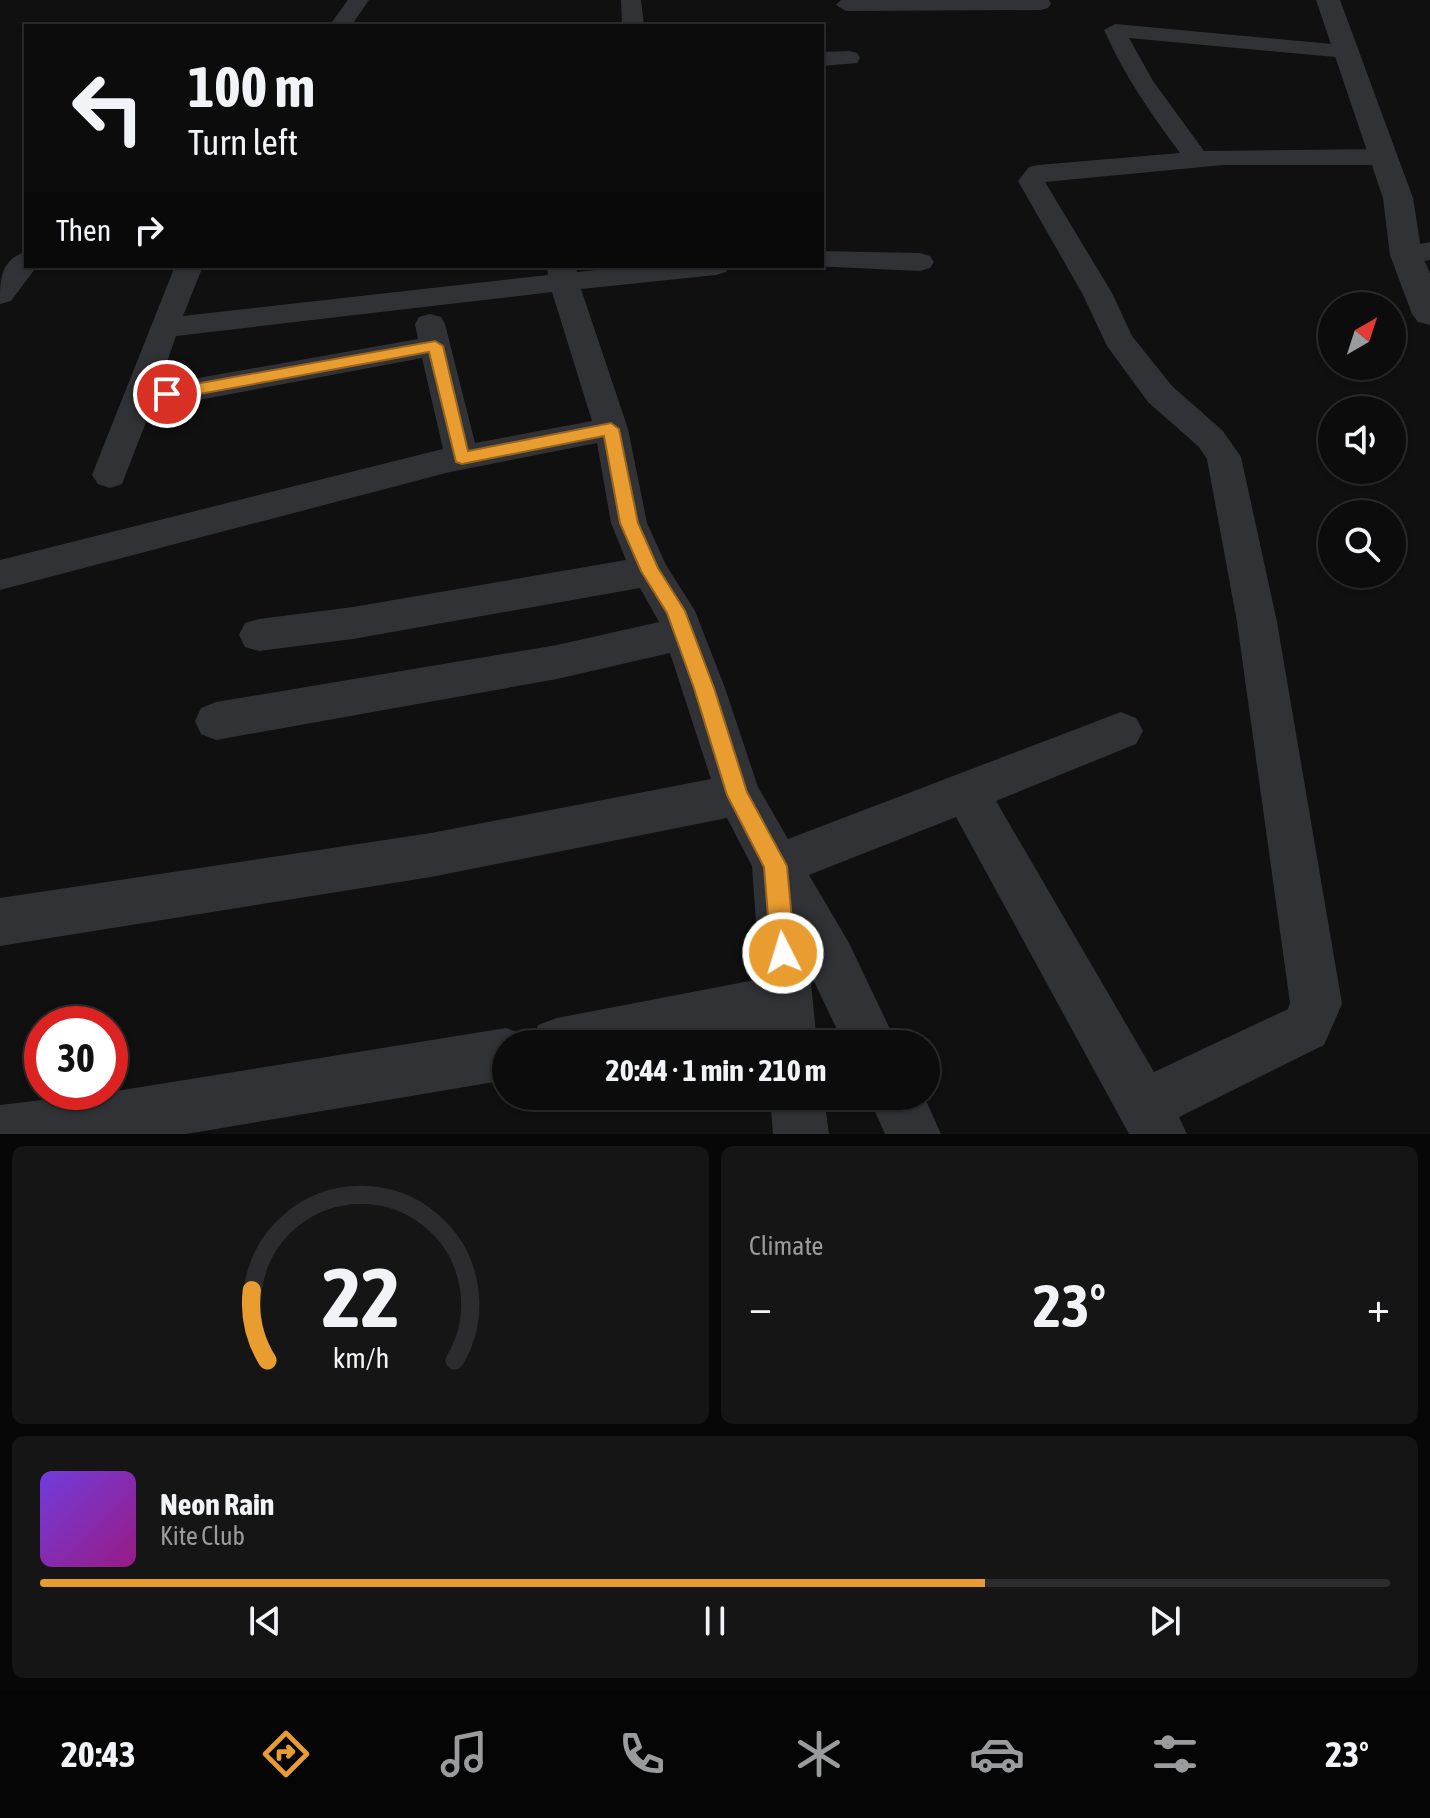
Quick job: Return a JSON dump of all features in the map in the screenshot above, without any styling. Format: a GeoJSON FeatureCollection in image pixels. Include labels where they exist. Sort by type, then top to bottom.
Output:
{"type":"FeatureCollection","features":[{"type":"Feature","properties":{"kind":"street"},"geometry":{"type":"LineString","coordinates":[[341,24],[359,0]]}},
{"type":"Feature","properties":{"kind":"street"},"geometry":{"type":"LineString","coordinates":[[631,0],[633,24]]}},
{"type":"Feature","properties":{"kind":"street"},"geometry":{"type":"LineString","coordinates":[[1328,0],[1418,253],[1430,314]]}},
{"type":"Feature","properties":{"kind":"street"},"geometry":{"type":"LineString","coordinates":[[846,5],[941,1],[1041,4]]}},
{"type":"Feature","properties":{"kind":"street"},"geometry":{"type":"LineString","coordinates":[[1197,159],[1127,59],[1114,23],[1346,51]]}},
{"type":"Feature","properties":{"kind":"street"},"geometry":{"type":"LineString","coordinates":[[824,59],[849,58]]}},
{"type":"Feature","properties":{"kind":"street"},"geometry":{"type":"LineString","coordinates":[[966,791],[1151,1120],[1306,1027],[1316,1004],[1257,622],[1224,457],[1211,439],[1160,394],[1118,339],[1097,293],[1031,181],[1038,173],[1197,159],[1382,157]]}},
{"type":"Feature","properties":{"kind":"street"},"geometry":{"type":"LineString","coordinates":[[824,260],[920,262]]}},
{"type":"Feature","properties":{"kind":"street"},"geometry":{"type":"LineString","coordinates":[[0,295],[24,264]]}},
{"type":"Feature","properties":{"kind":"street"},"geometry":{"type":"LineString","coordinates":[[110,475],[188,268]]}},
{"type":"Feature","properties":{"kind":"street"},"geometry":{"type":"LineString","coordinates":[[163,328],[424,298],[562,274],[666,268]]}},
{"type":"Feature","properties":{"kind":"street"},"geometry":{"type":"LineString","coordinates":[[562,274],[611,429],[629,523],[650,571],[675,611],[684,633],[738,795],[831,961],[864,1030]]}},
{"type":"Feature","properties":{"kind":"street"},"geometry":{"type":"LineString","coordinates":[[424,298],[462,458]]}},
{"type":"Feature","properties":{"kind":"street"},"geometry":{"type":"LineString","coordinates":[[137,400],[435,346]]}},
{"type":"Feature","properties":{"kind":"street"},"geometry":{"type":"LineString","coordinates":[[0,575],[462,458],[611,429]]}},
{"type":"Feature","properties":{"kind":"street"},"geometry":{"type":"LineString","coordinates":[[259,635],[353,623],[650,571]]}},
{"type":"Feature","properties":{"kind":"street"},"geometry":{"type":"LineString","coordinates":[[216,721],[557,662],[684,633]]}},
{"type":"Feature","properties":{"kind":"street"},"geometry":{"type":"LineString","coordinates":[[776,866],[1121,731]]}},
{"type":"Feature","properties":{"kind":"street"},"geometry":{"type":"LineString","coordinates":[[0,922],[431,855],[738,795]]}},
{"type":"Feature","properties":{"kind":"street"},"geometry":{"type":"LineString","coordinates":[[705,1030],[789,1022],[776,866]]}},
{"type":"Feature","properties":{"kind":"street"},"geometry":{"type":"LineString","coordinates":[[0,1133],[172,1109],[492,1056]]}},
{"type":"Feature","properties":{"kind":"street"},"geometry":{"type":"LineString","coordinates":[[798,1110],[801,1134]]}},
{"type":"Feature","properties":{"kind":"street"},"geometry":{"type":"LineString","coordinates":[[902,1110],[913,1134]]}},
{"type":"Feature","properties":{"kind":"route"},"geometry":{"type":"LineString","coordinates":[[167,394],[435,346],[462,458],[611,429],[629,523],[650,571],[675,611],[704,688],[738,795],[776,866],[783,953]]}}]}
